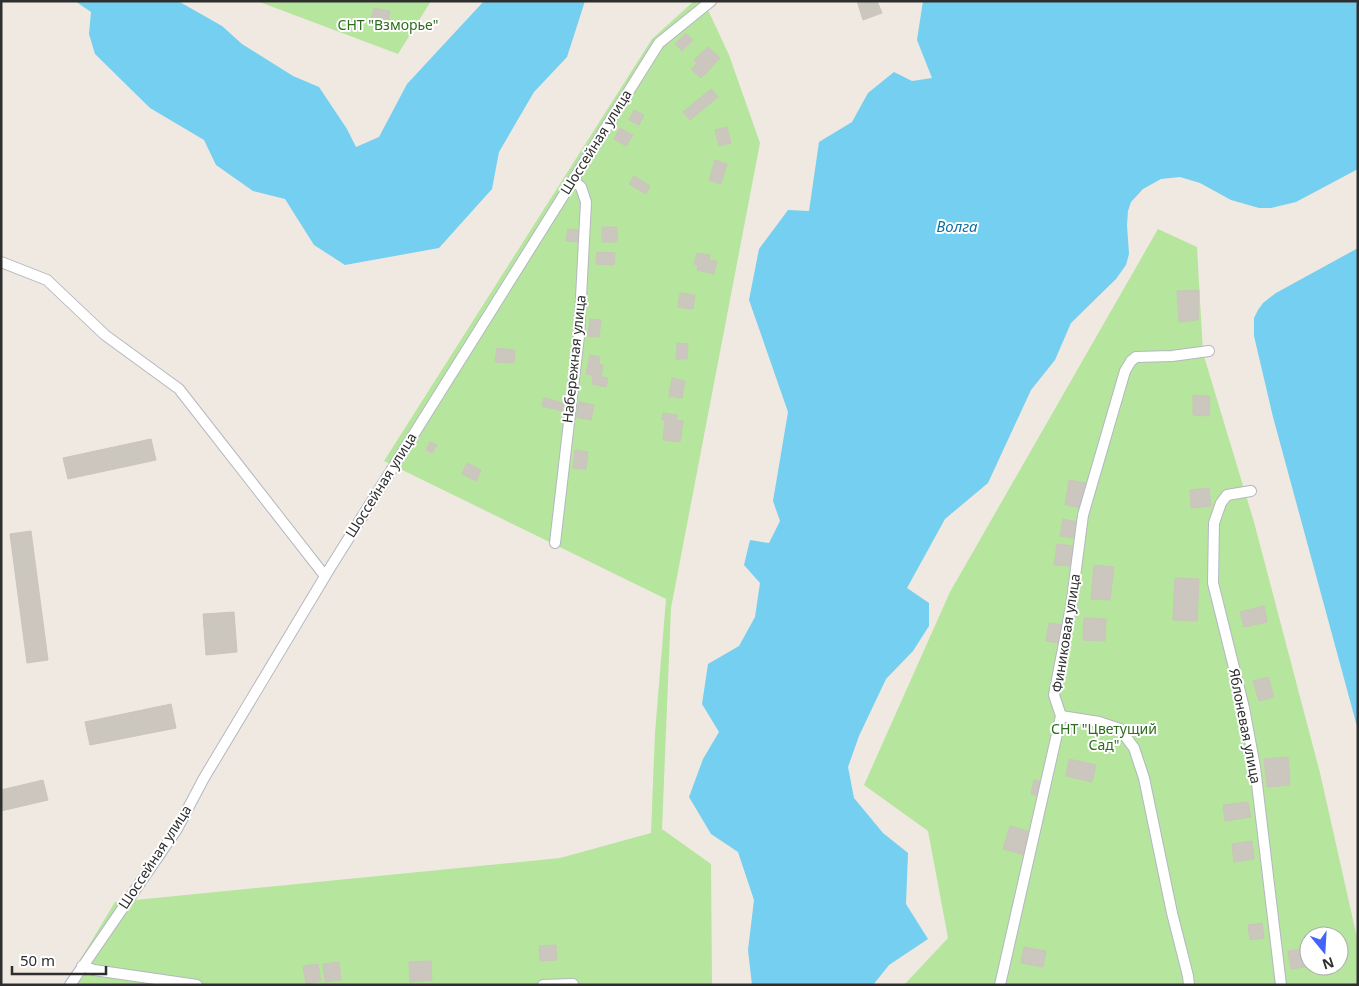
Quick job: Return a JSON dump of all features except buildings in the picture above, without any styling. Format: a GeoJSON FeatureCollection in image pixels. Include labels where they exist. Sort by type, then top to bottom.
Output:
{"type":"FeatureCollection","features":[{"type":"Feature","properties":{"kind":"street","name":"Шоссейная улица"},"geometry":{"type":"LineString","coordinates":[[70,985],[177,829],[204,778],[325,576],[659,43],[710,1]]}},
{"type":"Feature","properties":{"kind":"street","name":"Набережная улица"},"geometry":{"type":"LineString","coordinates":[[555,543],[578,336],[586,202],[581,187],[573,180]]}},
{"type":"Feature","properties":{"kind":"street"},"geometry":{"type":"LineString","coordinates":[[1,262],[46,280],[104,335],[179,388],[325,576]]}},
{"type":"Feature","properties":{"kind":"street","name":"Финиковая улица"},"geometry":{"type":"LineString","coordinates":[[1062,716],[1054,696],[1071,607],[1083,515],[1125,371],[1136,357],[1172,356],[1209,351]]}},
{"type":"Feature","properties":{"kind":"street","name":"Яблоневая улица"},"geometry":{"type":"LineString","coordinates":[[1251,491],[1227,495],[1221,504],[1214,523],[1213,583],[1244,708],[1255,767],[1281,985]]}},
{"type":"Feature","properties":{"kind":"street"},"geometry":{"type":"LineString","coordinates":[[1000,985],[1062,716],[1099,722],[1120,729],[1134,748],[1144,778],[1189,985]]}},
{"type":"Feature","properties":{"kind":"street"},"geometry":{"type":"LineString","coordinates":[[82,966],[94,970],[197,985]]}},
{"type":"Feature","properties":{"kind":"street"},"geometry":{"type":"LineString","coordinates":[[543,985],[573,984]]}},
{"type":"Feature","properties":{"kind":"green space","name":"СНТ \"Взморье\""},"geometry":{"type":"Polygon","coordinates":[[[257,1],[431,1],[398,54],[257,1]]]}},
{"type":"Feature","properties":{"kind":"green space"},"geometry":{"type":"Polygon","coordinates":[[[694,1],[701,1],[708,10],[729,55],[760,143],[671,608],[662,829],[711,864],[712,985],[65,985],[115,902],[560,858],[651,833],[655,733],[666,599],[384,461],[652,39],[694,1]]]}},
{"type":"Feature","properties":{"kind":"green space","name":"СНТ \"Цветущий Сад\""},"geometry":{"type":"Polygon","coordinates":[[[1158,229],[1197,247],[1203,353],[1254,522],[1320,773],[1358,942],[1358,985],[904,985],[948,938],[928,831],[864,785],[950,592],[1158,229]]]}},
{"type":"Feature","properties":{"kind":"water"},"geometry":{"type":"Polygon","coordinates":[[[75,1],[178,1],[222,26],[242,44],[293,76],[319,87],[347,129],[356,147],[379,137],[407,84],[484,1],[585,1],[567,57],[534,92],[499,152],[492,189],[439,248],[345,265],[314,245],[285,199],[253,191],[216,165],[204,140],[150,108],[95,54],[89,34],[91,12],[75,1]]]}},
{"type":"Feature","properties":{"kind":"water","name":"Волга"},"geometry":{"type":"Polygon","coordinates":[[[923,1],[1358,1],[1358,169],[1296,202],[1271,208],[1259,208],[1231,200],[1200,183],[1180,177],[1161,179],[1143,189],[1131,202],[1128,211],[1129,254],[1126,265],[1116,279],[1071,323],[1055,360],[1031,390],[988,483],[945,519],[907,588],[929,603],[929,626],[913,651],[886,679],[859,736],[848,767],[854,798],[883,833],[908,853],[906,904],[928,939],[889,965],[873,985],[752,985],[748,950],[754,900],[738,852],[711,834],[689,797],[703,759],[719,732],[702,704],[708,664],[739,646],[755,617],[760,583],[744,565],[750,540],[769,543],[780,521],[773,501],[788,412],[749,300],[759,249],[788,210],[809,211],[819,142],[852,122],[868,93],[894,72],[912,81],[932,78],[917,40],[923,1]]]}},
{"type":"Feature","properties":{"kind":"water"},"geometry":{"type":"Polygon","coordinates":[[[1358,248],[1358,730],[1273,417],[1254,336],[1254,318],[1263,303],[1276,293],[1358,248]]]}}]}
